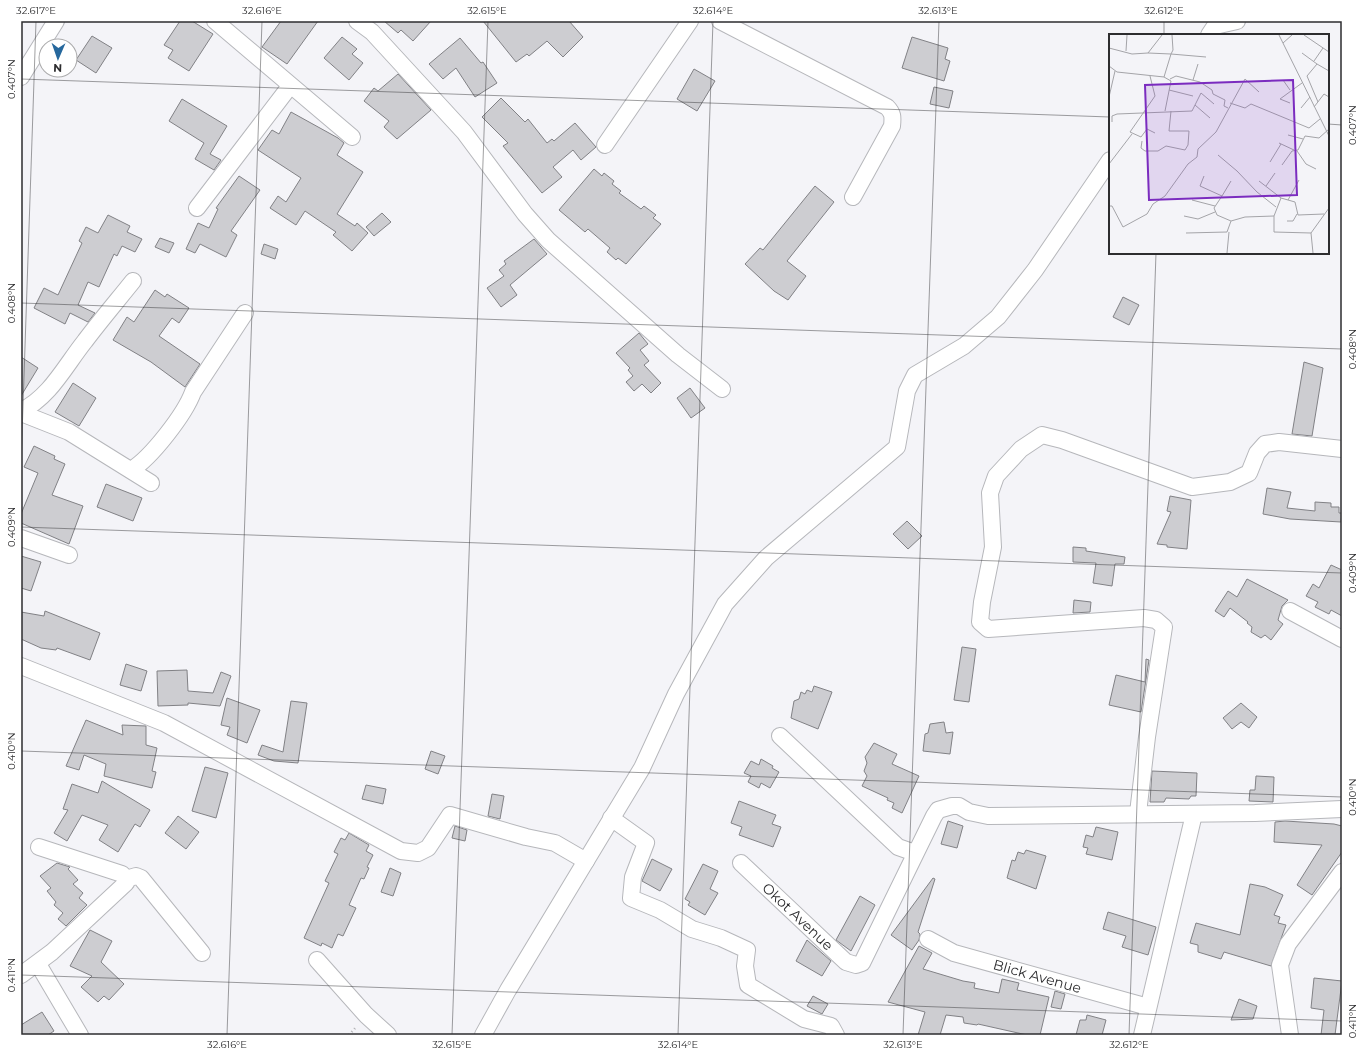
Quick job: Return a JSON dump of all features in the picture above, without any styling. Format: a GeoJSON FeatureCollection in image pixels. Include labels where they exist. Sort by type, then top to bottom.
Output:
{"type":"FeatureCollection","features":[{"type":"Feature","properties":{"kind":"street"},"geometry":{"type":"LineString","coordinates":[[21,77],[56,21]]}},
{"type":"Feature","properties":{"kind":"street"},"geometry":{"type":"LineString","coordinates":[[215,21],[352,137]]}},
{"type":"Feature","properties":{"kind":"street"},"geometry":{"type":"LineString","coordinates":[[357,21],[372,32],[464,132],[525,214],[548,240],[678,355],[722,389]]}},
{"type":"Feature","properties":{"kind":"street"},"geometry":{"type":"LineString","coordinates":[[605,145],[690,21]]}},
{"type":"Feature","properties":{"kind":"street"},"geometry":{"type":"LineString","coordinates":[[720,21],[789,58],[887,107],[892,112],[892,126],[852,197]]}},
{"type":"Feature","properties":{"kind":"street"},"geometry":{"type":"LineString","coordinates":[[1210,34],[1215,26],[1237,21]]}},
{"type":"Feature","properties":{"kind":"street"},"geometry":{"type":"LineString","coordinates":[[197,208],[290,86]]}},
{"type":"Feature","properties":{"kind":"street"},"geometry":{"type":"LineString","coordinates":[[483,1035],[508,990],[642,768],[676,694],[725,604],[766,558],[897,447],[907,391],[915,375],[964,346],[998,317],[1035,270],[1109,161]]}},
{"type":"Feature","properties":{"kind":"street"},"geometry":{"type":"LineString","coordinates":[[21,412],[34,405],[50,389],[84,342],[133,281]]}},
{"type":"Feature","properties":{"kind":"street"},"geometry":{"type":"LineString","coordinates":[[131,470],[145,460],[188,406],[193,392],[245,313]]}},
{"type":"Feature","properties":{"kind":"street"},"geometry":{"type":"LineString","coordinates":[[21,412],[70,432],[151,483]]}},
{"type":"Feature","properties":{"kind":"street"},"geometry":{"type":"LineString","coordinates":[[1138,813],[1147,737],[1164,628],[1156,620],[1144,618],[988,629],[980,622],[982,602],[993,547],[990,494],[996,476],[1020,449],[1042,435],[1062,440],[1192,487],[1230,482],[1249,473],[1257,453],[1265,444],[1279,442],[1342,449]]}},
{"type":"Feature","properties":{"kind":"street"},"geometry":{"type":"LineString","coordinates":[[21,538],[69,554]]}},
{"type":"Feature","properties":{"kind":"street"},"geometry":{"type":"LineString","coordinates":[[1290,611],[1342,639]]}},
{"type":"Feature","properties":{"kind":"street"},"geometry":{"type":"LineString","coordinates":[[21,666],[164,723],[401,851],[418,853],[428,848],[450,815],[526,837],[555,843],[586,861]]}},
{"type":"Feature","properties":{"kind":"street"},"geometry":{"type":"LineString","coordinates":[[780,736],[898,847],[915,853],[934,816],[938,810],[945,807],[959,806],[969,812],[988,816],[1138,813],[1194,814],[1342,809]]}},
{"type":"Feature","properties":{"kind":"street"},"geometry":{"type":"LineString","coordinates":[[1142,1035],[1194,814]]}},
{"type":"Feature","properties":{"kind":"street"},"geometry":{"type":"LineString","coordinates":[[611,818],[646,842],[633,877],[631,898],[660,910],[692,929],[721,938],[747,950],[744,966],[748,985],[804,1019],[832,1026],[836,1035]]}},
{"type":"Feature","properties":{"kind":"street"},"geometry":{"type":"LineString","coordinates":[[39,847],[122,874],[126,879]]}},
{"type":"Feature","properties":{"kind":"street","name":"Okot Avenue"},"geometry":{"type":"LineString","coordinates":[[741,863],[846,962],[856,965],[862,963],[915,853]]}},
{"type":"Feature","properties":{"kind":"street"},"geometry":{"type":"LineString","coordinates":[[1290,1035],[1280,965],[1282,955],[1288,944],[1342,872]]}},
{"type":"Feature","properties":{"kind":"street"},"geometry":{"type":"LineString","coordinates":[[126,879],[136,876],[141,878],[202,953]]}},
{"type":"Feature","properties":{"kind":"street"},"geometry":{"type":"LineString","coordinates":[[21,975],[38,964],[124,886],[126,879]]}},
{"type":"Feature","properties":{"kind":"street","name":"Blick Avenue"},"geometry":{"type":"LineString","coordinates":[[928,939],[954,953],[1148,1008]]}},
{"type":"Feature","properties":{"kind":"street"},"geometry":{"type":"LineString","coordinates":[[317,960],[366,1015],[388,1035]]}},
{"type":"Feature","properties":{"kind":"street"},"geometry":{"type":"LineString","coordinates":[[38,964],[80,1035]]}},
{"type":"Feature","properties":{"kind":"building"},"geometry":{"type":"Polygon","coordinates":[[[180,21],[192,21],[213,34],[189,71],[168,58],[173,50],[164,45],[180,21]]]}},
{"type":"Feature","properties":{"kind":"building"},"geometry":{"type":"Polygon","coordinates":[[[281,21],[318,21],[287,64],[262,47],[281,21]]]}},
{"type":"Feature","properties":{"kind":"building"},"geometry":{"type":"Polygon","coordinates":[[[384,21],[431,21],[413,41],[401,30],[398,33],[384,21]]]}},
{"type":"Feature","properties":{"kind":"building"},"geometry":{"type":"Polygon","coordinates":[[[483,21],[569,21],[583,37],[563,57],[547,41],[529,56],[527,54],[516,62],[483,21]]]}},
{"type":"Feature","properties":{"kind":"building"},"geometry":{"type":"Polygon","coordinates":[[[92,36],[112,48],[96,73],[78,61],[78,57],[92,36]]]}},
{"type":"Feature","properties":{"kind":"building"},"geometry":{"type":"Polygon","coordinates":[[[342,37],[357,49],[352,54],[363,63],[349,80],[324,58],[342,37]]]}},
{"type":"Feature","properties":{"kind":"building"},"geometry":{"type":"Polygon","coordinates":[[[912,37],[948,48],[945,59],[950,61],[944,81],[902,68],[912,37]]]}},
{"type":"Feature","properties":{"kind":"building"},"geometry":{"type":"Polygon","coordinates":[[[460,38],[481,63],[483,62],[497,83],[475,97],[456,68],[443,79],[429,64],[460,38]]]}},
{"type":"Feature","properties":{"kind":"building"},"geometry":{"type":"Polygon","coordinates":[[[694,69],[715,81],[697,111],[677,99],[694,69]]]}},
{"type":"Feature","properties":{"kind":"building"},"geometry":{"type":"Polygon","coordinates":[[[398,74],[431,110],[397,139],[384,127],[389,121],[364,101],[374,88],[378,91],[398,74]]]}},
{"type":"Feature","properties":{"kind":"building"},"geometry":{"type":"Polygon","coordinates":[[[934,87],[953,91],[949,108],[930,104],[934,87]]]}},
{"type":"Feature","properties":{"kind":"building"},"geometry":{"type":"Polygon","coordinates":[[[501,98],[525,122],[528,119],[547,143],[552,139],[554,141],[575,123],[596,147],[581,160],[573,150],[553,167],[562,177],[542,193],[503,146],[508,143],[482,117],[501,98]]]}},
{"type":"Feature","properties":{"kind":"building"},"geometry":{"type":"Polygon","coordinates":[[[182,99],[227,126],[210,154],[221,160],[214,170],[195,159],[204,143],[169,121],[182,99]]]}},
{"type":"Feature","properties":{"kind":"building"},"geometry":{"type":"Polygon","coordinates":[[[291,112],[338,138],[344,143],[337,155],[363,172],[337,214],[355,226],[357,223],[368,233],[352,251],[333,235],[336,232],[305,211],[296,225],[270,208],[278,196],[286,202],[301,178],[258,150],[272,130],[279,134],[291,112]]]}},
{"type":"Feature","properties":{"kind":"building"},"geometry":{"type":"Polygon","coordinates":[[[594,169],[602,176],[604,173],[614,181],[612,184],[621,191],[619,193],[641,209],[644,206],[656,215],[653,218],[661,224],[626,264],[618,258],[616,260],[607,252],[610,248],[588,229],[585,232],[559,210],[594,169]]]}},
{"type":"Feature","properties":{"kind":"building"},"geometry":{"type":"Polygon","coordinates":[[[239,176],[260,190],[231,231],[237,235],[226,257],[200,244],[195,253],[186,249],[198,223],[209,228],[218,209],[216,208],[239,176]]]}},
{"type":"Feature","properties":{"kind":"building"},"geometry":{"type":"Polygon","coordinates":[[[815,186],[834,202],[787,261],[806,276],[788,300],[774,291],[745,264],[760,248],[763,250],[815,186]]]}},
{"type":"Feature","properties":{"kind":"building"},"geometry":{"type":"Polygon","coordinates":[[[382,213],[391,222],[374,236],[366,227],[382,213]]]}},
{"type":"Feature","properties":{"kind":"building"},"geometry":{"type":"Polygon","coordinates":[[[108,215],[130,226],[127,232],[142,239],[135,252],[122,246],[117,256],[114,254],[99,287],[88,282],[78,305],[95,313],[88,322],[70,313],[65,324],[34,308],[44,288],[58,295],[82,243],[79,241],[86,227],[98,233],[108,215]]]}},
{"type":"Feature","properties":{"kind":"building"},"geometry":{"type":"Polygon","coordinates":[[[160,238],[174,243],[169,253],[155,247],[160,238]]]}},
{"type":"Feature","properties":{"kind":"building"},"geometry":{"type":"Polygon","coordinates":[[[534,239],[547,254],[510,285],[517,295],[501,307],[487,288],[504,276],[499,270],[506,264],[504,261],[534,239]]]}},
{"type":"Feature","properties":{"kind":"building"},"geometry":{"type":"Polygon","coordinates":[[[264,244],[278,249],[275,259],[261,254],[264,244]]]}},
{"type":"Feature","properties":{"kind":"building"},"geometry":{"type":"Polygon","coordinates":[[[155,290],[165,297],[167,294],[189,308],[179,323],[172,318],[159,336],[200,364],[185,387],[151,362],[113,340],[127,317],[134,322],[155,290]]]}},
{"type":"Feature","properties":{"kind":"building"},"geometry":{"type":"Polygon","coordinates":[[[1123,297],[1139,305],[1129,325],[1113,317],[1123,297]]]}},
{"type":"Feature","properties":{"kind":"building"},"geometry":{"type":"Polygon","coordinates":[[[639,333],[648,344],[640,350],[649,361],[644,365],[661,383],[651,393],[642,384],[634,391],[626,382],[633,376],[628,370],[630,368],[616,353],[639,333]]]}},
{"type":"Feature","properties":{"kind":"building"},"geometry":{"type":"Polygon","coordinates":[[[21,357],[38,368],[21,396],[21,357]]]}},
{"type":"Feature","properties":{"kind":"building"},"geometry":{"type":"Polygon","coordinates":[[[1304,362],[1323,368],[1312,436],[1292,434],[1304,362]]]}},
{"type":"Feature","properties":{"kind":"building"},"geometry":{"type":"Polygon","coordinates":[[[73,383],[96,398],[79,426],[55,412],[73,383]]]}},
{"type":"Feature","properties":{"kind":"building"},"geometry":{"type":"Polygon","coordinates":[[[690,388],[705,408],[691,418],[677,398],[690,388]]]}},
{"type":"Feature","properties":{"kind":"building"},"geometry":{"type":"Polygon","coordinates":[[[34,446],[55,456],[54,459],[65,464],[52,495],[83,506],[69,544],[21,523],[21,514],[38,473],[24,467],[34,446]]]}},
{"type":"Feature","properties":{"kind":"building"},"geometry":{"type":"Polygon","coordinates":[[[106,484],[142,498],[133,521],[97,507],[106,484]]]}},
{"type":"Feature","properties":{"kind":"building"},"geometry":{"type":"Polygon","coordinates":[[[1267,488],[1291,492],[1287,508],[1315,511],[1315,502],[1331,503],[1331,507],[1339,507],[1339,513],[1342,513],[1341,522],[1290,519],[1263,514],[1267,488]]]}},
{"type":"Feature","properties":{"kind":"building"},"geometry":{"type":"Polygon","coordinates":[[[1170,496],[1191,500],[1187,549],[1167,547],[1167,545],[1157,544],[1171,512],[1167,511],[1170,496]]]}},
{"type":"Feature","properties":{"kind":"building"},"geometry":{"type":"Polygon","coordinates":[[[907,521],[922,536],[908,549],[893,534],[907,521]]]}},
{"type":"Feature","properties":{"kind":"building"},"geometry":{"type":"Polygon","coordinates":[[[1073,547],[1086,548],[1086,551],[1125,557],[1124,564],[1115,564],[1112,586],[1093,583],[1096,563],[1073,562],[1073,547]]]}},
{"type":"Feature","properties":{"kind":"building"},"geometry":{"type":"Polygon","coordinates":[[[21,556],[41,562],[31,591],[21,588],[21,556]]]}},
{"type":"Feature","properties":{"kind":"building"},"geometry":{"type":"Polygon","coordinates":[[[1331,565],[1342,570],[1342,616],[1331,610],[1329,614],[1315,607],[1318,602],[1306,596],[1313,584],[1319,588],[1331,565]]]}},
{"type":"Feature","properties":{"kind":"building"},"geometry":{"type":"Polygon","coordinates":[[[1247,579],[1288,600],[1282,606],[1278,620],[1283,624],[1271,640],[1265,635],[1261,638],[1251,632],[1252,627],[1247,623],[1248,622],[1230,608],[1224,617],[1215,611],[1228,591],[1237,597],[1247,579]]]}},
{"type":"Feature","properties":{"kind":"building"},"geometry":{"type":"Polygon","coordinates":[[[1074,600],[1091,602],[1090,612],[1073,613],[1074,600]]]}},
{"type":"Feature","properties":{"kind":"building"},"geometry":{"type":"Polygon","coordinates":[[[45,611],[100,633],[90,660],[57,648],[56,650],[41,648],[21,639],[21,612],[44,616],[45,611]]]}},
{"type":"Feature","properties":{"kind":"building"},"geometry":{"type":"Polygon","coordinates":[[[962,647],[976,649],[969,702],[954,700],[962,647]]]}},
{"type":"Feature","properties":{"kind":"building"},"geometry":{"type":"Polygon","coordinates":[[[1146,659],[1149,660],[1141,712],[1109,705],[1116,675],[1145,682],[1146,659]]]}},
{"type":"Feature","properties":{"kind":"building"},"geometry":{"type":"Polygon","coordinates":[[[126,664],[147,671],[141,691],[120,685],[126,664]]]}},
{"type":"Feature","properties":{"kind":"building"},"geometry":{"type":"Polygon","coordinates":[[[187,670],[188,691],[213,693],[221,672],[231,676],[220,706],[188,703],[188,705],[158,706],[157,671],[187,670]]]}},
{"type":"Feature","properties":{"kind":"building"},"geometry":{"type":"Polygon","coordinates":[[[814,686],[832,692],[818,729],[791,718],[794,701],[799,699],[801,692],[805,694],[807,690],[812,692],[814,686]]]}},
{"type":"Feature","properties":{"kind":"building"},"geometry":{"type":"Polygon","coordinates":[[[227,698],[260,710],[247,743],[227,735],[230,727],[221,725],[227,698]]]}},
{"type":"Feature","properties":{"kind":"building"},"geometry":{"type":"Polygon","coordinates":[[[291,701],[307,703],[298,763],[274,761],[258,755],[262,745],[283,752],[291,701]]]}},
{"type":"Feature","properties":{"kind":"building"},"geometry":{"type":"Polygon","coordinates":[[[1241,703],[1257,717],[1249,728],[1241,722],[1232,729],[1223,718],[1241,703]]]}},
{"type":"Feature","properties":{"kind":"building"},"geometry":{"type":"Polygon","coordinates":[[[86,720],[123,735],[122,725],[146,726],[146,745],[157,748],[152,771],[156,772],[152,788],[104,776],[106,764],[84,755],[79,770],[66,766],[86,720]]]}},
{"type":"Feature","properties":{"kind":"building"},"geometry":{"type":"Polygon","coordinates":[[[944,722],[946,733],[953,732],[950,754],[923,751],[925,734],[928,733],[930,724],[944,722]]]}},
{"type":"Feature","properties":{"kind":"building"},"geometry":{"type":"Polygon","coordinates":[[[874,743],[897,754],[892,764],[919,776],[902,813],[892,808],[894,803],[887,800],[888,798],[862,786],[867,776],[864,771],[867,763],[865,757],[874,743]]]}},
{"type":"Feature","properties":{"kind":"building"},"geometry":{"type":"Polygon","coordinates":[[[431,751],[445,756],[438,774],[425,769],[431,751]]]}},
{"type":"Feature","properties":{"kind":"building"},"geometry":{"type":"Polygon","coordinates":[[[761,759],[773,766],[772,768],[779,772],[770,788],[761,783],[759,788],[748,782],[751,776],[744,773],[751,761],[759,765],[761,759]]]}},
{"type":"Feature","properties":{"kind":"building"},"geometry":{"type":"Polygon","coordinates":[[[205,767],[228,773],[216,818],[192,811],[205,767]]]}},
{"type":"Feature","properties":{"kind":"building"},"geometry":{"type":"Polygon","coordinates":[[[1152,771],[1197,773],[1196,796],[1191,796],[1189,799],[1166,798],[1164,802],[1150,802],[1152,771]]]}},
{"type":"Feature","properties":{"kind":"building"},"geometry":{"type":"Polygon","coordinates":[[[1256,776],[1274,777],[1273,802],[1249,801],[1250,790],[1255,790],[1256,776]]]}},
{"type":"Feature","properties":{"kind":"building"},"geometry":{"type":"Polygon","coordinates":[[[102,781],[150,810],[140,827],[135,824],[118,852],[99,840],[108,825],[82,815],[67,841],[54,833],[68,810],[63,809],[72,784],[98,793],[102,781]]]}},
{"type":"Feature","properties":{"kind":"building"},"geometry":{"type":"Polygon","coordinates":[[[366,785],[386,789],[383,804],[362,799],[366,785]]]}},
{"type":"Feature","properties":{"kind":"building"},"geometry":{"type":"Polygon","coordinates":[[[492,794],[504,796],[500,819],[488,816],[492,794]]]}},
{"type":"Feature","properties":{"kind":"building"},"geometry":{"type":"Polygon","coordinates":[[[739,801],[776,815],[772,824],[781,827],[773,847],[739,835],[742,827],[731,823],[739,801]]]}},
{"type":"Feature","properties":{"kind":"building"},"geometry":{"type":"Polygon","coordinates":[[[178,816],[199,832],[186,849],[165,833],[178,816]]]}},
{"type":"Feature","properties":{"kind":"building"},"geometry":{"type":"Polygon","coordinates":[[[948,821],[963,826],[957,848],[941,844],[948,821]]]}},
{"type":"Feature","properties":{"kind":"building"},"geometry":{"type":"Polygon","coordinates":[[[1285,821],[1334,824],[1342,826],[1342,852],[1312,895],[1297,885],[1322,845],[1274,842],[1275,822],[1285,821]]]}},
{"type":"Feature","properties":{"kind":"building"},"geometry":{"type":"Polygon","coordinates":[[[455,826],[467,830],[465,841],[452,838],[455,826]]]}},
{"type":"Feature","properties":{"kind":"building"},"geometry":{"type":"Polygon","coordinates":[[[1096,827],[1118,832],[1112,860],[1086,854],[1088,848],[1083,847],[1086,835],[1093,837],[1096,827]]]}},
{"type":"Feature","properties":{"kind":"building"},"geometry":{"type":"Polygon","coordinates":[[[349,833],[369,845],[366,851],[373,855],[367,867],[369,868],[364,879],[361,878],[349,905],[356,908],[343,936],[338,934],[332,948],[322,943],[321,946],[304,938],[329,883],[325,881],[338,854],[334,852],[341,838],[345,840],[349,833]]]}},
{"type":"Feature","properties":{"kind":"building"},"geometry":{"type":"Polygon","coordinates":[[[1026,850],[1046,856],[1036,889],[1007,878],[1012,860],[1015,861],[1018,852],[1024,854],[1026,850]]]}},
{"type":"Feature","properties":{"kind":"building"},"geometry":{"type":"Polygon","coordinates":[[[652,859],[672,869],[660,891],[642,881],[652,859]]]}},
{"type":"Feature","properties":{"kind":"building"},"geometry":{"type":"Polygon","coordinates":[[[57,863],[70,867],[68,869],[78,880],[73,884],[83,893],[79,898],[87,905],[66,926],[58,919],[63,913],[54,905],[56,902],[47,891],[51,888],[40,876],[57,863]]]}},
{"type":"Feature","properties":{"kind":"building"},"geometry":{"type":"Polygon","coordinates":[[[703,864],[718,871],[710,889],[718,893],[705,915],[688,905],[690,902],[685,899],[703,864]]]}},
{"type":"Feature","properties":{"kind":"building"},"geometry":{"type":"Polygon","coordinates":[[[390,868],[401,873],[393,896],[381,892],[390,868]]]}},
{"type":"Feature","properties":{"kind":"building"},"geometry":{"type":"Polygon","coordinates":[[[933,878],[935,879],[918,932],[920,934],[919,940],[912,950],[891,935],[933,878]]]}},
{"type":"Feature","properties":{"kind":"building"},"geometry":{"type":"Polygon","coordinates":[[[1250,884],[1265,887],[1283,895],[1274,915],[1280,917],[1278,923],[1286,925],[1271,966],[1224,952],[1221,959],[1198,952],[1198,945],[1190,943],[1196,923],[1240,935],[1250,884]]]}},
{"type":"Feature","properties":{"kind":"building"},"geometry":{"type":"Polygon","coordinates":[[[860,896],[875,905],[851,951],[836,940],[860,896]]]}},
{"type":"Feature","properties":{"kind":"building"},"geometry":{"type":"Polygon","coordinates":[[[1108,912],[1156,927],[1148,955],[1122,947],[1126,936],[1103,929],[1108,912]]]}},
{"type":"Feature","properties":{"kind":"building"},"geometry":{"type":"Polygon","coordinates":[[[90,930],[112,941],[101,962],[124,984],[109,1000],[104,996],[98,1002],[81,987],[92,976],[70,966],[90,930]]]}},
{"type":"Feature","properties":{"kind":"building"},"geometry":{"type":"Polygon","coordinates":[[[807,940],[831,961],[822,976],[796,961],[807,940]]]}},
{"type":"Feature","properties":{"kind":"building"},"geometry":{"type":"Polygon","coordinates":[[[919,946],[932,953],[923,969],[975,983],[974,988],[999,993],[1002,979],[1019,983],[1017,990],[1049,997],[1040,1035],[1027,1035],[978,1024],[964,1023],[963,1017],[946,1015],[940,1035],[918,1035],[925,1012],[888,1002],[919,946]]]}},
{"type":"Feature","properties":{"kind":"building"},"geometry":{"type":"Polygon","coordinates":[[[1314,978],[1342,981],[1335,1035],[1321,1035],[1324,1010],[1311,1008],[1314,978]]]}},
{"type":"Feature","properties":{"kind":"building"},"geometry":{"type":"Polygon","coordinates":[[[1055,991],[1065,994],[1061,1009],[1051,1007],[1055,991]]]}},
{"type":"Feature","properties":{"kind":"building"},"geometry":{"type":"Polygon","coordinates":[[[813,996],[828,1004],[822,1014],[807,1006],[813,996]]]}},
{"type":"Feature","properties":{"kind":"building"},"geometry":{"type":"Polygon","coordinates":[[[1239,999],[1257,1006],[1253,1019],[1231,1020],[1239,999]]]}},
{"type":"Feature","properties":{"kind":"building"},"geometry":{"type":"Polygon","coordinates":[[[42,1012],[54,1031],[48,1035],[21,1035],[21,1025],[42,1012]]]}},
{"type":"Feature","properties":{"kind":"building"},"geometry":{"type":"Polygon","coordinates":[[[1087,1015],[1106,1020],[1102,1035],[1076,1035],[1080,1020],[1086,1020],[1087,1015]]]}}]}
